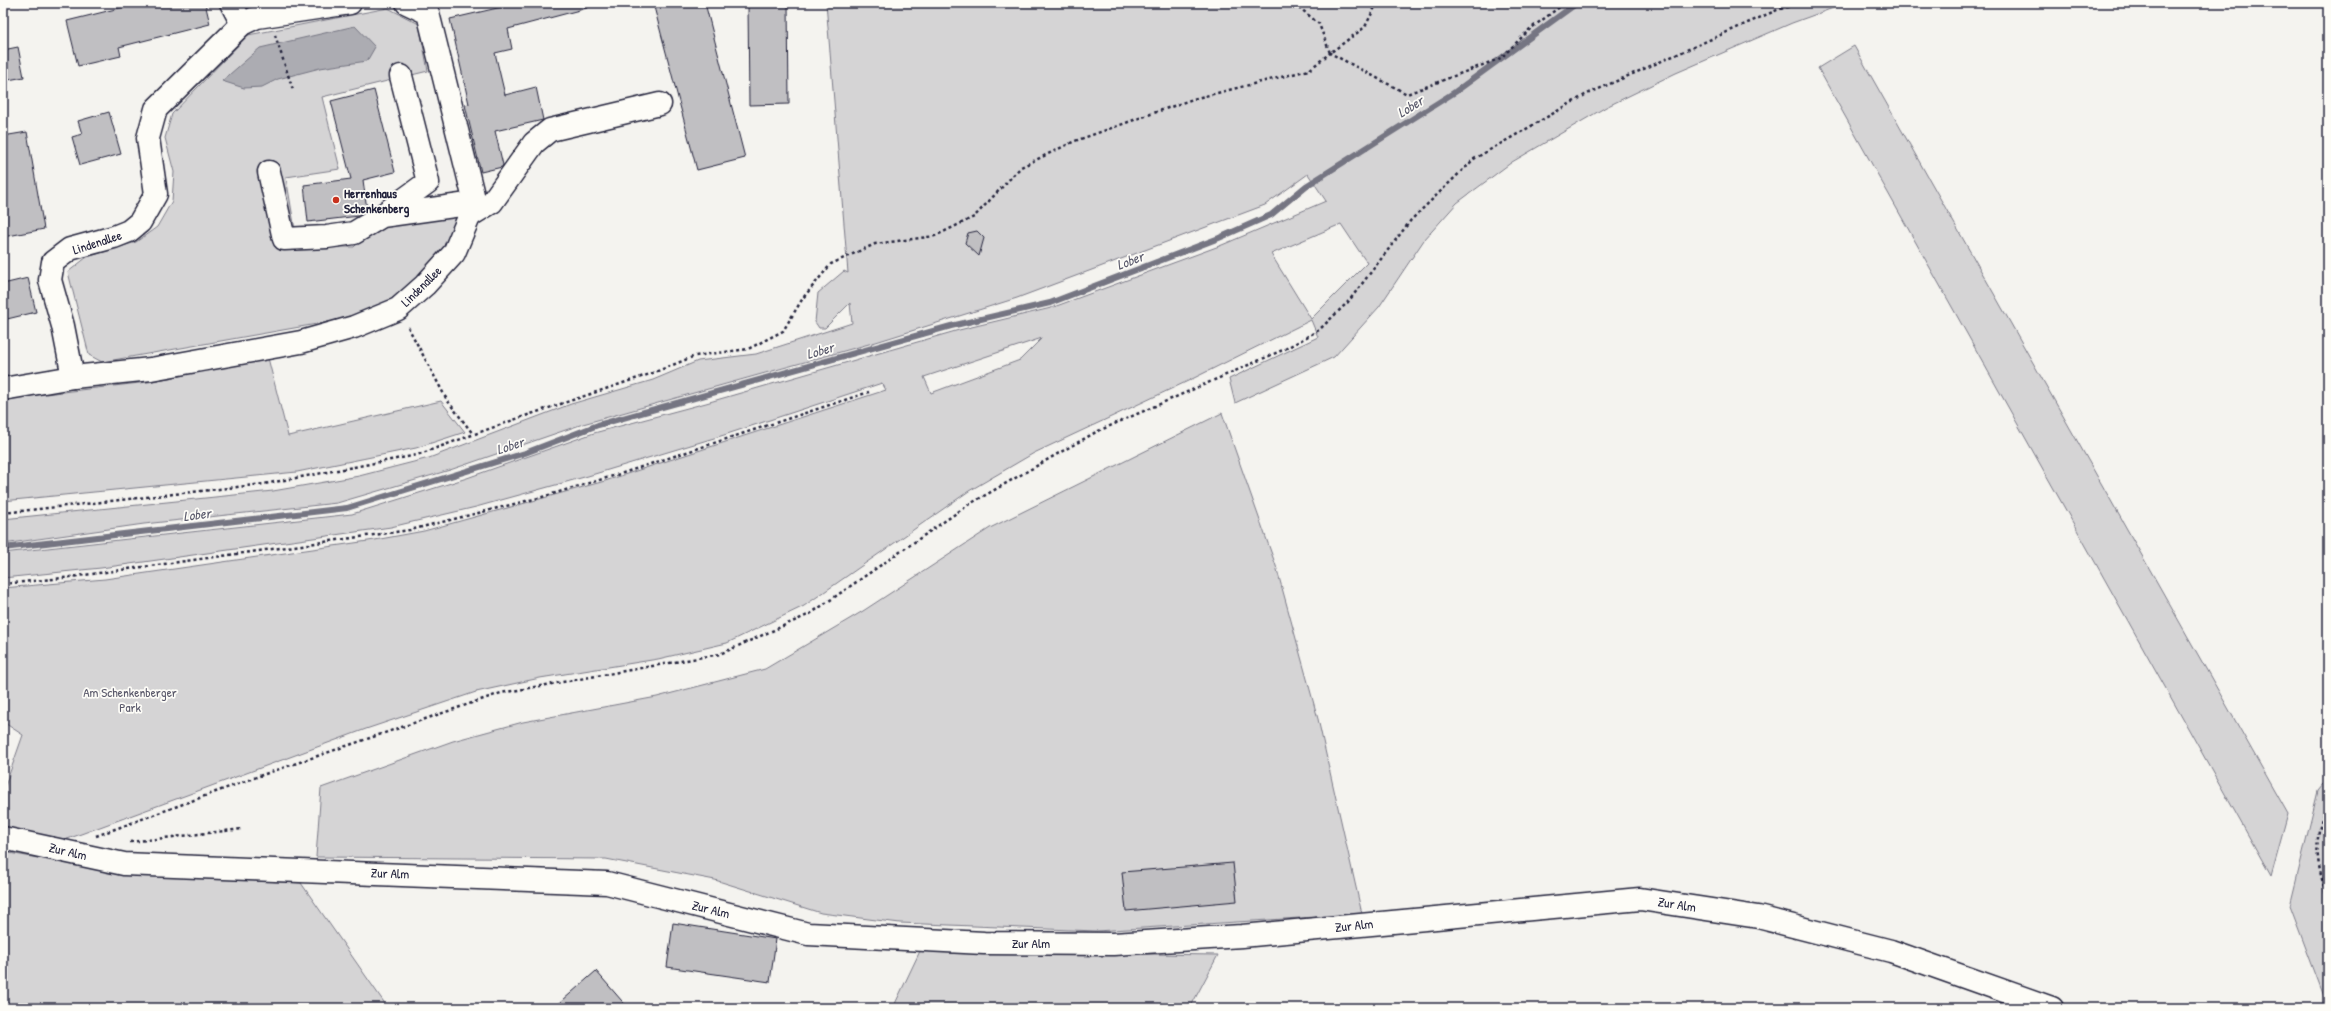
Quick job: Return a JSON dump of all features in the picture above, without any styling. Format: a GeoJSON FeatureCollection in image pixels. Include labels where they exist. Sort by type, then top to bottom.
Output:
{"type":"FeatureCollection","features":[{"type":"Feature","properties":{"kind":"street"},"geometry":{"type":"LineString","coordinates":[[231,3],[242,24]]}},
{"type":"Feature","properties":{"kind":"street","name":"Lindenallee"},"geometry":{"type":"LineString","coordinates":[[73,377],[63,326],[50,280],[53,262],[70,249],[114,237],[129,231],[140,222],[156,194],[148,138],[156,109],[242,24],[258,17],[350,3]]}},
{"type":"Feature","properties":{"kind":"street"},"geometry":{"type":"LineString","coordinates":[[407,3],[428,13],[472,210]]}},
{"type":"Feature","properties":{"kind":"street"},"geometry":{"type":"LineString","coordinates":[[269,172],[284,239],[328,237],[354,233],[382,216],[428,182],[401,76]]}},
{"type":"Feature","properties":{"kind":"street"},"geometry":{"type":"LineString","coordinates":[[382,216],[472,210],[492,202],[534,143],[550,130],[660,104]]}},
{"type":"Feature","properties":{"kind":"street","name":"Lindenallee"},"geometry":{"type":"LineString","coordinates":[[3,389],[73,377],[151,369],[301,342],[354,327],[398,309],[425,285],[454,252],[472,210]]}},
{"type":"Feature","properties":{"kind":"street","name":"Zur Alm"},"geometry":{"type":"LineString","coordinates":[[3,838],[124,864],[607,882],[808,934],[984,943],[1113,944],[1242,936],[1640,898],[1758,917],[1891,951],[2052,1008]]}},
{"type":"Feature","properties":{"kind":"path"},"geometry":{"type":"LineString","coordinates":[[1294,3],[1319,24],[1330,53],[1407,94],[1501,58],[1530,29],[1566,3]]}},
{"type":"Feature","properties":{"kind":"path"},"geometry":{"type":"LineString","coordinates":[[3,513],[264,484],[417,455],[473,434],[650,374],[695,356],[748,348],[783,331],[803,298],[831,264],[875,244],[935,236],[974,217],[1021,168],[1076,141],[1194,99],[1309,70],[1365,27],[1377,3]]}},
{"type":"Feature","properties":{"kind":"path"},"geometry":{"type":"LineString","coordinates":[[92,838],[262,775],[501,693],[720,654],[810,614],[968,505],[1096,432],[1285,349],[1319,330],[1348,302],[1411,220],[1474,159],[1585,95],[1777,10],[1801,3]]}},
{"type":"Feature","properties":{"kind":"path"},"geometry":{"type":"LineString","coordinates":[[275,36],[293,90]]}},
{"type":"Feature","properties":{"kind":"path"},"geometry":{"type":"LineString","coordinates":[[398,309],[447,400],[473,434]]}},
{"type":"Feature","properties":{"kind":"path"},"geometry":{"type":"LineString","coordinates":[[3,584],[410,530],[586,484],[869,392]]}},
{"type":"Feature","properties":{"kind":"path"},"geometry":{"type":"LineString","coordinates":[[2328,802],[2316,849],[2321,878],[2328,899]]}},
{"type":"Feature","properties":{"kind":"path"},"geometry":{"type":"LineString","coordinates":[[128,842],[242,829]]}},
{"type":"Feature","properties":{"kind":"green space","name":"Am Schenkenberger Park"},"geometry":{"type":"Polygon","coordinates":[[[826,3],[1847,3],[1792,23],[1676,73],[1606,107],[1512,162],[1457,203],[1424,240],[1379,307],[1334,357],[1235,403],[1229,379],[1318,337],[1311,320],[1188,381],[1034,453],[969,491],[804,606],[727,643],[658,659],[540,678],[476,692],[366,729],[62,841],[3,828],[3,792],[23,735],[3,722],[3,588],[105,579],[375,540],[424,531],[605,481],[886,390],[882,383],[724,435],[588,476],[476,507],[391,527],[101,568],[3,578],[3,553],[352,514],[467,478],[594,433],[706,403],[959,330],[1051,308],[1222,245],[1326,201],[1308,174],[1265,205],[1017,298],[876,342],[583,424],[450,470],[337,503],[144,524],[3,544],[3,519],[273,491],[359,476],[429,458],[571,404],[653,380],[698,361],[756,354],[852,323],[850,303],[825,328],[819,328],[815,322],[818,293],[844,271],[848,273],[826,3]],[[1341,224],[1271,254],[1311,319],[1367,263],[1341,224]],[[1042,338],[924,377],[931,393],[1020,360],[1042,338]]]}},
{"type":"Feature","properties":{"kind":"green space"},"geometry":{"type":"Polygon","coordinates":[[[388,8],[419,24],[428,71],[322,97],[340,169],[286,177],[298,247],[354,247],[370,231],[385,224],[462,212],[447,248],[418,278],[390,300],[345,319],[102,362],[89,355],[68,272],[87,257],[136,242],[157,227],[172,201],[174,172],[165,138],[172,114],[248,35],[388,8]]]}},
{"type":"Feature","properties":{"kind":"green space"},"geometry":{"type":"Polygon","coordinates":[[[1854,46],[2288,814],[2271,876],[1818,68],[1854,46]]]}},
{"type":"Feature","properties":{"kind":"green space"},"geometry":{"type":"Polygon","coordinates":[[[268,358],[288,436],[441,401],[465,432],[416,448],[297,472],[3,501],[3,399],[148,382],[268,358]]]}},
{"type":"Feature","properties":{"kind":"green space"},"geometry":{"type":"Polygon","coordinates":[[[1222,413],[1276,566],[1318,719],[1362,914],[1096,931],[900,923],[821,913],[715,880],[606,859],[316,857],[321,788],[453,741],[523,722],[657,697],[765,669],[863,611],[990,528],[1222,413]]]}},
{"type":"Feature","properties":{"kind":"green space"},"geometry":{"type":"Polygon","coordinates":[[[2328,779],[2328,1007],[2290,906],[2318,791],[2328,779]]]}},
{"type":"Feature","properties":{"kind":"green space"},"geometry":{"type":"Polygon","coordinates":[[[3,852],[131,874],[301,883],[388,1008],[3,1008],[3,852]]]}},
{"type":"Feature","properties":{"kind":"green space"},"geometry":{"type":"Polygon","coordinates":[[[920,951],[1218,955],[1190,1008],[893,1008],[920,951]]]}},
{"type":"Feature","properties":{"kind":"shaded area"},"geometry":{"type":"Polygon","coordinates":[[[355,26],[375,47],[367,61],[320,68],[278,79],[262,87],[244,88],[222,81],[260,48],[355,26]]]}},
{"type":"Feature","properties":{"kind":"building"},"geometry":{"type":"Polygon","coordinates":[[[140,3],[205,3],[210,24],[119,47],[121,56],[78,66],[67,21],[140,3]]]}},
{"type":"Feature","properties":{"kind":"building"},"geometry":{"type":"Polygon","coordinates":[[[519,3],[586,3],[587,8],[508,29],[512,49],[495,53],[505,95],[536,87],[543,120],[495,131],[503,165],[502,167],[481,172],[465,105],[469,104],[450,19],[519,3]]]}},
{"type":"Feature","properties":{"kind":"building"},"geometry":{"type":"Polygon","coordinates":[[[653,3],[705,3],[745,158],[697,170],[653,3]]]}},
{"type":"Feature","properties":{"kind":"building"},"geometry":{"type":"Polygon","coordinates":[[[748,3],[788,3],[789,104],[749,105],[748,3]]]}},
{"type":"Feature","properties":{"kind":"building"},"geometry":{"type":"Polygon","coordinates":[[[18,47],[24,77],[3,81],[3,50],[18,47]]]}},
{"type":"Feature","properties":{"kind":"building"},"geometry":{"type":"Polygon","coordinates":[[[374,90],[395,172],[363,180],[367,210],[359,216],[308,222],[304,185],[351,179],[331,101],[374,90]]]}},
{"type":"Feature","properties":{"kind":"building"},"geometry":{"type":"Polygon","coordinates":[[[109,112],[121,154],[80,165],[72,137],[82,134],[78,121],[109,112]]]}},
{"type":"Feature","properties":{"kind":"building"},"geometry":{"type":"Polygon","coordinates":[[[27,132],[44,229],[3,237],[3,136],[27,132]]]}},
{"type":"Feature","properties":{"kind":"building"},"geometry":{"type":"Polygon","coordinates":[[[977,231],[984,238],[979,256],[965,243],[968,233],[977,231]]]}},
{"type":"Feature","properties":{"kind":"building"},"geometry":{"type":"Polygon","coordinates":[[[28,278],[36,312],[3,320],[3,284],[28,278]]]}},
{"type":"Feature","properties":{"kind":"building"},"geometry":{"type":"Polygon","coordinates":[[[1233,863],[1237,901],[1126,911],[1122,872],[1233,863]]]}},
{"type":"Feature","properties":{"kind":"building"},"geometry":{"type":"Polygon","coordinates":[[[673,923],[776,939],[770,982],[667,967],[673,923]]]}},
{"type":"Feature","properties":{"kind":"building"},"geometry":{"type":"Polygon","coordinates":[[[596,971],[628,1008],[554,1008],[596,971]]]}},
{"type":"Feature","properties":{"kind":"waterway","name":"Lober"},"geometry":{"type":"LineString","coordinates":[[3,548],[347,508],[525,453],[598,425],[951,326],[1050,303],[1219,238],[1271,215],[1306,186],[1455,92],[1577,3]]}},
{"type":"Feature","properties":{"kind":"place","name":"Herrenhaus Schenkenberg"},"geometry":{"type":"Point","coordinates":[336,200]}}]}
